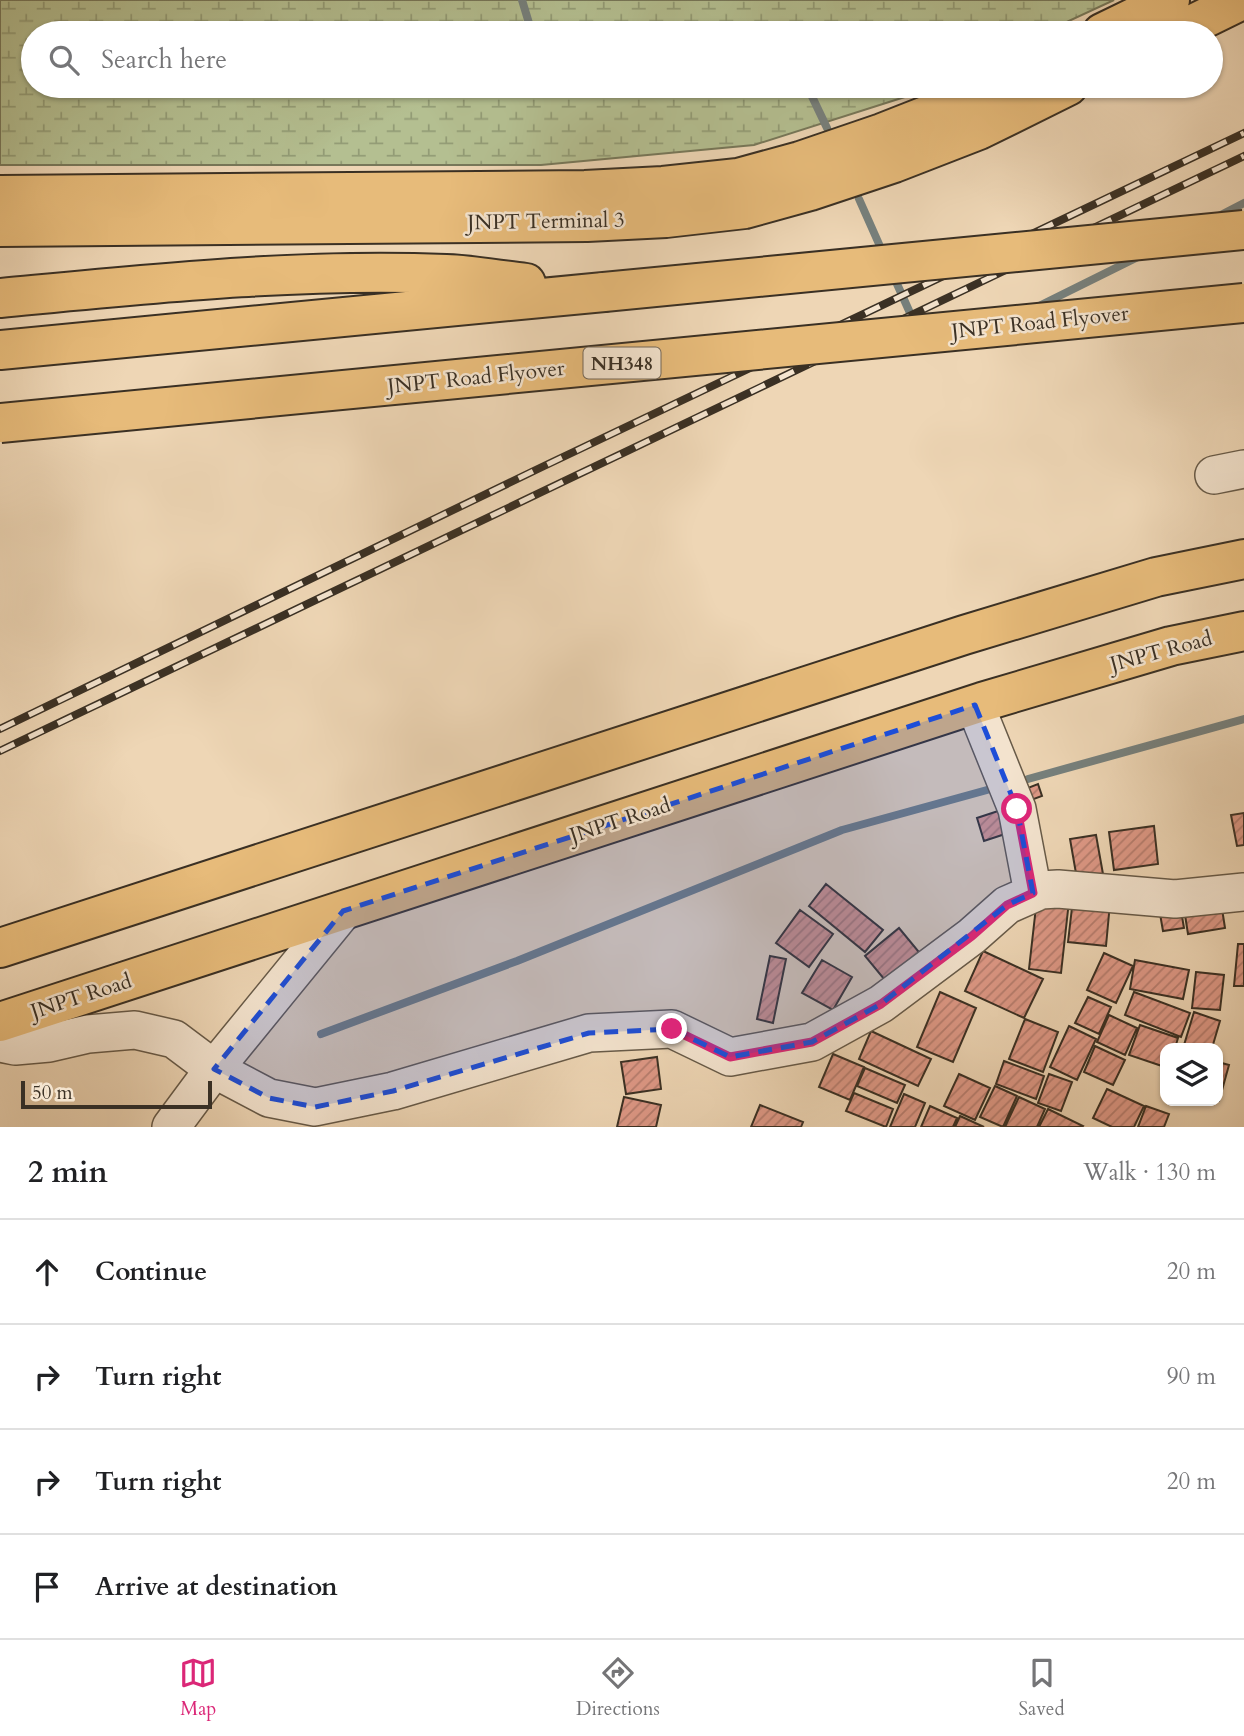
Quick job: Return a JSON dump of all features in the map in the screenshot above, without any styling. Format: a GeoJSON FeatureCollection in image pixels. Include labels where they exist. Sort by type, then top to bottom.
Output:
{"type":"FeatureCollection","features":[{"type":"Feature","properties":{"kind":"main road"},"geometry":{"type":"LineString","coordinates":[[1127,21],[1170,0]]}},
{"type":"Feature","properties":{"kind":"main road"},"geometry":{"type":"LineString","coordinates":[[1199,21],[1242,0]]}},
{"type":"Feature","properties":{"kind":"main road","name":"JNPT Terminal 3"},"geometry":{"type":"LineString","coordinates":[[0,195],[585,190],[726,180],[800,161],[970,98]]}},
{"type":"Feature","properties":{"kind":"main road","name":"JNPT Terminal 3"},"geometry":{"type":"LineString","coordinates":[[0,227],[587,222],[666,218],[745,209],[894,163],[979,130],[1044,98]]}},
{"type":"Feature","properties":{"kind":"main road"},"geometry":{"type":"LineString","coordinates":[[0,350],[1244,230]]}},
{"type":"Feature","properties":{"kind":"main road"},"geometry":{"type":"LineString","coordinates":[[0,298],[164,282],[322,273],[448,274],[604,292]]}},
{"type":"Feature","properties":{"kind":"main road","name":"JNPT Road Flyover"},"geometry":{"type":"LineString","coordinates":[[0,423],[1244,303]]}},
{"type":"Feature","properties":{"kind":"main road"},"geometry":{"type":"LineString","coordinates":[[0,948],[964,635],[1156,577],[1244,559]]}},
{"type":"Feature","properties":{"kind":"main road","name":"JNPT Road"},"geometry":{"type":"LineString","coordinates":[[0,1022],[975,705],[1171,646],[1244,631]]}},
{"type":"Feature","properties":{"kind":"street"},"geometry":{"type":"LineString","coordinates":[[975,705],[1017,809],[1033,893]]}},
{"type":"Feature","properties":{"kind":"street"},"geometry":{"type":"LineString","coordinates":[[0,1043],[15,1046],[49,1043],[88,1034],[135,1030],[174,1039],[214,1069],[269,1098],[315,1107],[393,1091],[589,1033],[672,1029],[730,1057],[812,1042],[881,1004],[972,936],[1007,905],[1041,890],[1058,889],[1175,899],[1244,892]]}},
{"type":"Feature","properties":{"kind":"street"},"geometry":{"type":"LineString","coordinates":[[171,1127],[214,1069],[343,911]]}},
{"type":"Feature","properties":{"kind":"highlighted area"},"geometry":{"type":"Polygon","coordinates":[[[975,705],[1017,809],[1033,893],[1007,905],[881,1004],[812,1042],[730,1057],[672,1029],[589,1033],[393,1091],[315,1107],[269,1098],[214,1069],[343,911],[975,705]]]}},
{"type":"Feature","properties":{"kind":"green space"},"geometry":{"type":"Polygon","coordinates":[[[0,0],[1114,0],[1069,21],[21,21],[21,98],[902,98],[754,145],[541,165],[0,165],[0,0]]]}},
{"type":"Feature","properties":{"kind":"building"},"geometry":{"type":"Polygon","coordinates":[[[1038,784],[1042,796],[1023,803],[1020,791],[1038,784]]]}},
{"type":"Feature","properties":{"kind":"building"},"geometry":{"type":"Polygon","coordinates":[[[998,811],[1005,834],[984,841],[977,818],[998,811]]]}},
{"type":"Feature","properties":{"kind":"building"},"geometry":{"type":"Polygon","coordinates":[[[1244,813],[1244,845],[1237,846],[1231,815],[1244,813]]]}},
{"type":"Feature","properties":{"kind":"building"},"geometry":{"type":"Polygon","coordinates":[[[1154,826],[1158,864],[1114,870],[1109,832],[1154,826]]]}},
{"type":"Feature","properties":{"kind":"building"},"geometry":{"type":"Polygon","coordinates":[[[1096,835],[1103,874],[1077,879],[1070,839],[1096,835]]]}},
{"type":"Feature","properties":{"kind":"building"},"geometry":{"type":"Polygon","coordinates":[[[826,884],[883,930],[865,952],[809,906],[826,884]]]}},
{"type":"Feature","properties":{"kind":"building"},"geometry":{"type":"Polygon","coordinates":[[[1220,896],[1225,928],[1188,934],[1183,902],[1220,896]]]}},
{"type":"Feature","properties":{"kind":"building"},"geometry":{"type":"Polygon","coordinates":[[[1037,898],[1069,901],[1061,973],[1029,969],[1037,898]]]}},
{"type":"Feature","properties":{"kind":"building"},"geometry":{"type":"Polygon","coordinates":[[[1073,899],[1110,903],[1106,946],[1068,942],[1073,899]]]}},
{"type":"Feature","properties":{"kind":"building"},"geometry":{"type":"Polygon","coordinates":[[[1180,905],[1184,928],[1163,931],[1159,908],[1180,905]]]}},
{"type":"Feature","properties":{"kind":"building"},"geometry":{"type":"Polygon","coordinates":[[[800,910],[833,934],[809,967],[776,943],[800,910]]]}},
{"type":"Feature","properties":{"kind":"building"},"geometry":{"type":"Polygon","coordinates":[[[899,928],[928,963],[894,991],[865,956],[899,928]]]}},
{"type":"Feature","properties":{"kind":"building"},"geometry":{"type":"Polygon","coordinates":[[[1238,944],[1244,944],[1244,986],[1234,986],[1238,944]]]}},
{"type":"Feature","properties":{"kind":"building"},"geometry":{"type":"Polygon","coordinates":[[[983,951],[1043,979],[1024,1018],[965,991],[983,951]]]}},
{"type":"Feature","properties":{"kind":"building"},"geometry":{"type":"Polygon","coordinates":[[[1104,953],[1133,966],[1116,1003],[1087,990],[1104,953]]]}},
{"type":"Feature","properties":{"kind":"building"},"geometry":{"type":"Polygon","coordinates":[[[770,956],[786,959],[773,1023],[757,1019],[770,956]]]}},
{"type":"Feature","properties":{"kind":"building"},"geometry":{"type":"Polygon","coordinates":[[[822,960],[852,977],[833,1010],[802,993],[822,960]]]}},
{"type":"Feature","properties":{"kind":"building"},"geometry":{"type":"Polygon","coordinates":[[[1135,960],[1189,970],[1183,999],[1130,989],[1135,960]]]}},
{"type":"Feature","properties":{"kind":"building"},"geometry":{"type":"Polygon","coordinates":[[[1196,972],[1224,975],[1220,1010],[1192,1008],[1196,972]]]}},
{"type":"Feature","properties":{"kind":"building"},"geometry":{"type":"Polygon","coordinates":[[[940,992],[976,1008],[953,1062],[917,1047],[940,992]]]}},
{"type":"Feature","properties":{"kind":"building"},"geometry":{"type":"Polygon","coordinates":[[[1134,992],[1190,1013],[1181,1037],[1125,1015],[1134,992]]]}},
{"type":"Feature","properties":{"kind":"building"},"geometry":{"type":"Polygon","coordinates":[[[1088,997],[1111,1007],[1099,1034],[1075,1023],[1088,997]]]}},
{"type":"Feature","properties":{"kind":"building"},"geometry":{"type":"Polygon","coordinates":[[[1194,1012],[1220,1021],[1213,1043],[1185,1043],[1194,1012]]]}},
{"type":"Feature","properties":{"kind":"building"},"geometry":{"type":"Polygon","coordinates":[[[1109,1015],[1137,1028],[1125,1055],[1097,1042],[1109,1015]]]}},
{"type":"Feature","properties":{"kind":"building"},"geometry":{"type":"Polygon","coordinates":[[[1025,1019],[1058,1032],[1043,1072],[1009,1059],[1025,1019]]]}},
{"type":"Feature","properties":{"kind":"building"},"geometry":{"type":"Polygon","coordinates":[[[1140,1025],[1178,1038],[1176,1043],[1160,1043],[1160,1065],[1129,1055],[1140,1025]]]}},
{"type":"Feature","properties":{"kind":"building"},"geometry":{"type":"Polygon","coordinates":[[[1069,1026],[1096,1039],[1077,1080],[1050,1067],[1069,1026]]]}},
{"type":"Feature","properties":{"kind":"building"},"geometry":{"type":"Polygon","coordinates":[[[871,1031],[931,1059],[918,1086],[859,1059],[871,1031]]]}},
{"type":"Feature","properties":{"kind":"building"},"geometry":{"type":"Polygon","coordinates":[[[1095,1046],[1125,1060],[1113,1085],[1084,1072],[1095,1046]]]}},
{"type":"Feature","properties":{"kind":"building"},"geometry":{"type":"Polygon","coordinates":[[[833,1054],[864,1067],[850,1100],[819,1087],[833,1054]]]}},
{"type":"Feature","properties":{"kind":"building"},"geometry":{"type":"Polygon","coordinates":[[[657,1057],[661,1089],[626,1094],[621,1062],[657,1057]]]}},
{"type":"Feature","properties":{"kind":"building"},"geometry":{"type":"Polygon","coordinates":[[[1004,1061],[1044,1076],[1036,1099],[996,1084],[1004,1061]]]}},
{"type":"Feature","properties":{"kind":"building"},"geometry":{"type":"Polygon","coordinates":[[[1223,1063],[1229,1065],[1223,1087],[1223,1063]]]}},
{"type":"Feature","properties":{"kind":"building"},"geometry":{"type":"Polygon","coordinates":[[[865,1068],[905,1085],[897,1103],[857,1086],[865,1068]]]}},
{"type":"Feature","properties":{"kind":"building"},"geometry":{"type":"Polygon","coordinates":[[[959,1074],[990,1088],[975,1120],[944,1106],[959,1074]]]}},
{"type":"Feature","properties":{"kind":"building"},"geometry":{"type":"Polygon","coordinates":[[[1049,1074],[1072,1082],[1061,1111],[1038,1103],[1049,1074]]]}},
{"type":"Feature","properties":{"kind":"building"},"geometry":{"type":"Polygon","coordinates":[[[995,1086],[1017,1096],[1003,1127],[980,1117],[995,1086]]]}},
{"type":"Feature","properties":{"kind":"building"},"geometry":{"type":"Polygon","coordinates":[[[1107,1089],[1144,1106],[1134,1127],[1112,1127],[1093,1118],[1107,1089]]]}},
{"type":"Feature","properties":{"kind":"building"},"geometry":{"type":"Polygon","coordinates":[[[854,1093],[893,1109],[886,1127],[846,1111],[854,1093]]]}},
{"type":"Feature","properties":{"kind":"building"},"geometry":{"type":"Polygon","coordinates":[[[904,1094],[925,1103],[915,1127],[890,1127],[904,1094]]]}},
{"type":"Feature","properties":{"kind":"building"},"geometry":{"type":"Polygon","coordinates":[[[624,1097],[661,1105],[656,1127],[617,1127],[624,1097]]]}},
{"type":"Feature","properties":{"kind":"building"},"geometry":{"type":"Polygon","coordinates":[[[1019,1097],[1045,1109],[1037,1127],[1005,1127],[1019,1097]]]}},
{"type":"Feature","properties":{"kind":"building"},"geometry":{"type":"Polygon","coordinates":[[[760,1105],[803,1122],[801,1127],[751,1127],[760,1105]]]}},
{"type":"Feature","properties":{"kind":"building"},"geometry":{"type":"Polygon","coordinates":[[[930,1106],[957,1118],[953,1127],[921,1127],[930,1106]]]}},
{"type":"Feature","properties":{"kind":"building"},"geometry":{"type":"Polygon","coordinates":[[[1146,1106],[1169,1114],[1164,1127],[1138,1127],[1146,1106]]]}},
{"type":"Feature","properties":{"kind":"building"},"geometry":{"type":"Polygon","coordinates":[[[1048,1109],[1083,1126],[1039,1127],[1048,1109]]]}},
{"type":"Feature","properties":{"kind":"building"},"geometry":{"type":"Polygon","coordinates":[[[960,1116],[984,1127],[955,1127],[960,1116]]]}},
{"type":"Feature","properties":{"kind":"waterway"},"geometry":{"type":"LineString","coordinates":[[522,0],[528,21]]}},
{"type":"Feature","properties":{"kind":"waterway"},"geometry":{"type":"LineString","coordinates":[[813,98],[827,128]]}},
{"type":"Feature","properties":{"kind":"waterway"},"geometry":{"type":"LineString","coordinates":[[859,199],[883,253]]}},
{"type":"Feature","properties":{"kind":"waterway"},"geometry":{"type":"LineString","coordinates":[[1217,217],[1244,203]]}},
{"type":"Feature","properties":{"kind":"waterway"},"geometry":{"type":"LineString","coordinates":[[1039,306],[1140,256]]}},
{"type":"Feature","properties":{"kind":"waterway"},"geometry":{"type":"LineString","coordinates":[[893,275],[915,324]]}},
{"type":"Feature","properties":{"kind":"waterway"},"geometry":{"type":"LineString","coordinates":[[1028,779],[1244,719]]}},
{"type":"Feature","properties":{"kind":"waterway"},"geometry":{"type":"LineString","coordinates":[[321,1034],[517,961],[842,830],[987,790]]}},
{"type":"Feature","properties":{"kind":"railway"},"geometry":{"type":"LineString","coordinates":[[0,729],[544,466],[1244,133]]}},
{"type":"Feature","properties":{"kind":"railway"},"geometry":{"type":"LineString","coordinates":[[0,751],[1244,156]]}},
{"type":"Feature","properties":{"kind":"route"},"geometry":{"type":"LineString","coordinates":[[672,1029],[730,1057],[812,1042],[881,1004],[972,936],[1007,905],[1033,893],[1017,809]]}}]}
